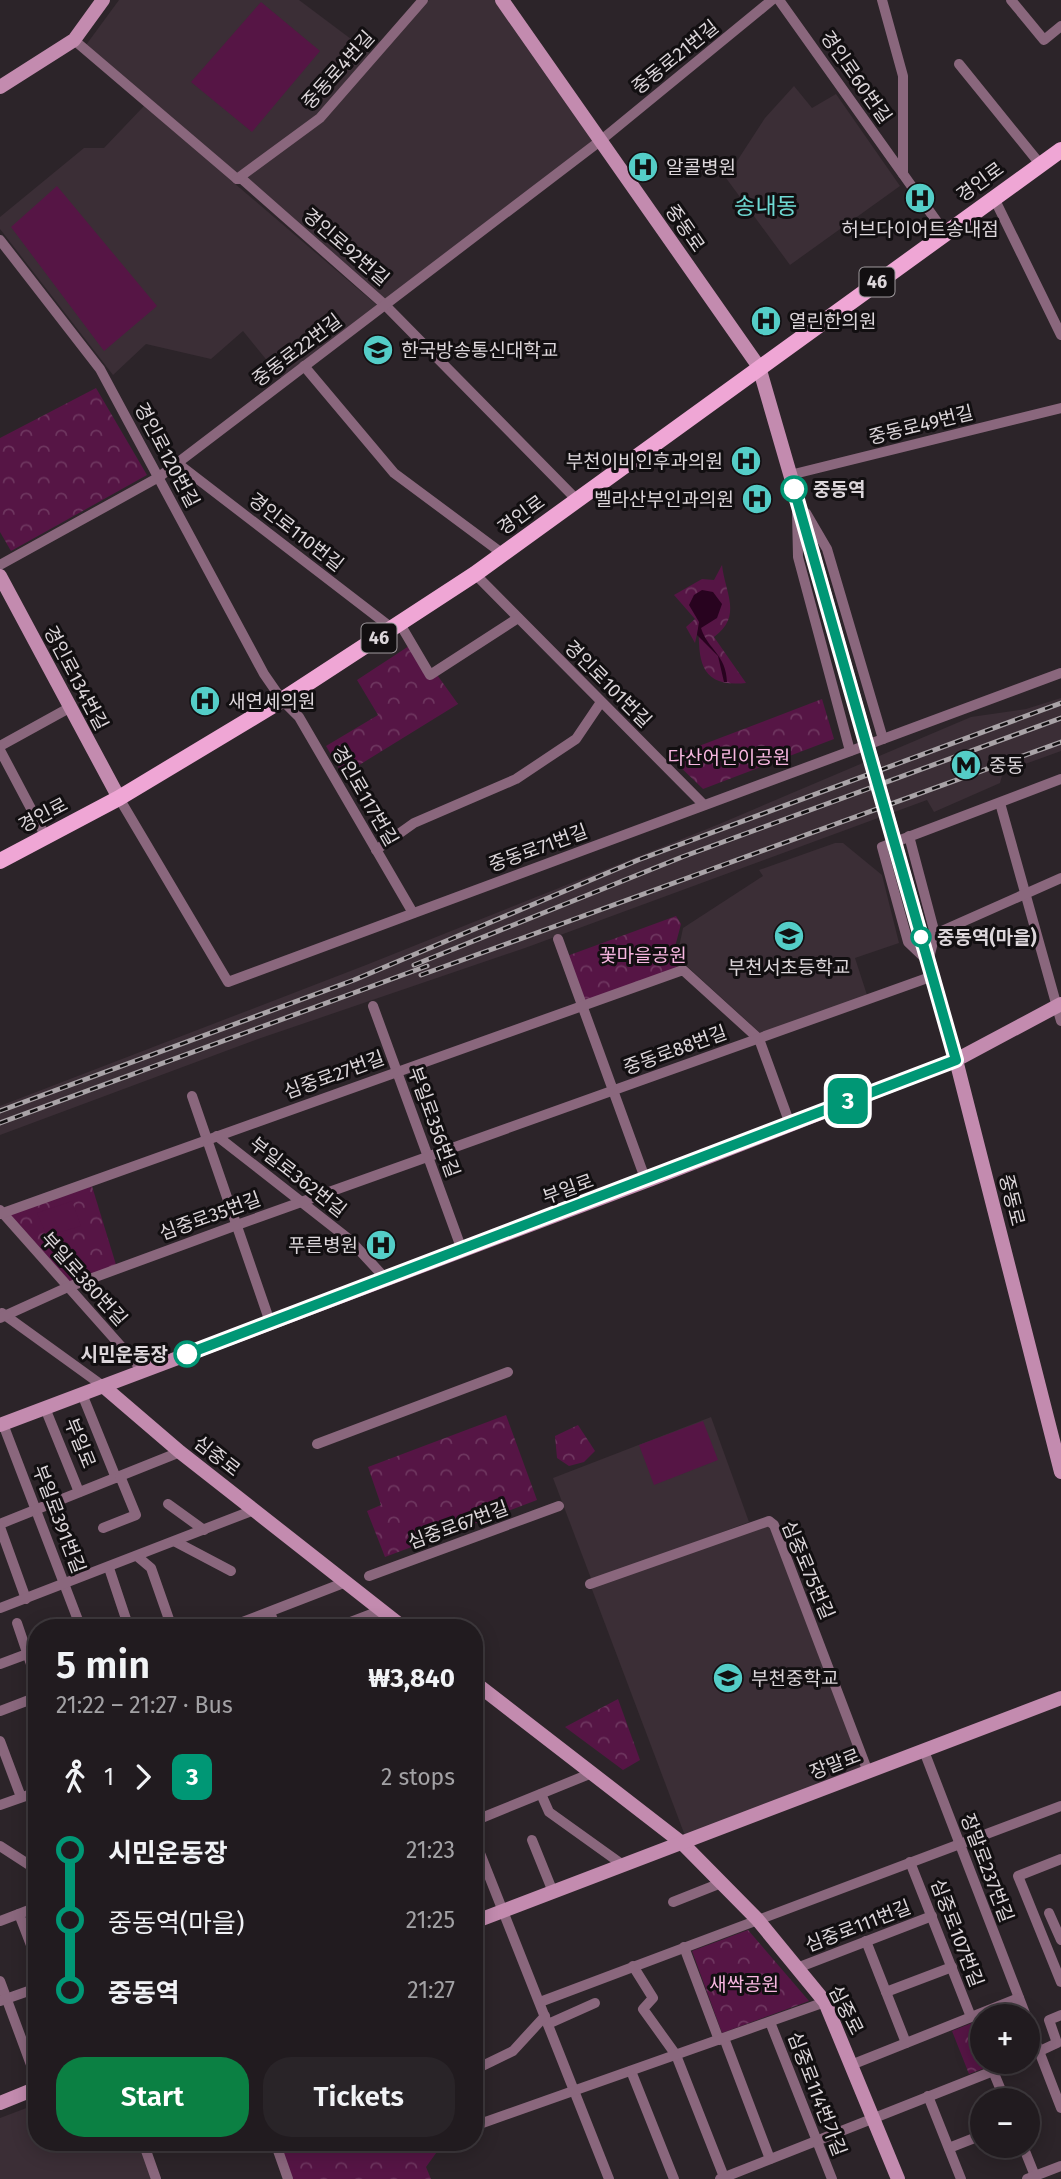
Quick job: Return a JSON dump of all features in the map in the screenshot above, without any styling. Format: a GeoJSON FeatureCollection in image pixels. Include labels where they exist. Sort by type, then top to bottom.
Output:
{"type":"FeatureCollection","features":[{"type":"Feature","properties":{"kind":"main road","name":"경인로"},"geometry":{"type":"LineString","coordinates":[[0,861],[119,798],[282,701],[475,575],[1061,150]]}},
{"type":"Feature","properties":{"kind":"street"},"geometry":{"type":"LineString","coordinates":[[0,86],[74,40],[103,0]]}},
{"type":"Feature","properties":{"kind":"street","name":"중동로4번길"},"geometry":{"type":"LineString","coordinates":[[237,179],[320,118],[423,0]]}},
{"type":"Feature","properties":{"kind":"street","name":"중동로"},"geometry":{"type":"LineString","coordinates":[[502,0],[760,367],[796,497],[928,936],[929,962],[1061,1472]]}},
{"type":"Feature","properties":{"kind":"street","name":"중동로21번길"},"geometry":{"type":"LineString","coordinates":[[600,141],[772,0]]}},
{"type":"Feature","properties":{"kind":"street","name":"경인로60번길"},"geometry":{"type":"LineString","coordinates":[[779,0],[945,233]]}},
{"type":"Feature","properties":{"kind":"street","name":"경인로60번길"},"geometry":{"type":"LineString","coordinates":[[882,0],[903,76],[903,174]]}},
{"type":"Feature","properties":{"kind":"street"},"geometry":{"type":"LineString","coordinates":[[1011,0],[1044,40],[1061,26]]}},
{"type":"Feature","properties":{"kind":"street","name":"경인로92번길"},"geometry":{"type":"LineString","coordinates":[[74,40],[237,179],[242,179],[385,305],[577,500]]}},
{"type":"Feature","properties":{"kind":"street"},"geometry":{"type":"LineString","coordinates":[[959,64],[1040,164]]}},
{"type":"Feature","properties":{"kind":"street","name":"중동로22번길"},"geometry":{"type":"LineString","coordinates":[[0,565],[159,477],[600,141]]}},
{"type":"Feature","properties":{"kind":"street"},"geometry":{"type":"LineString","coordinates":[[994,198],[1061,335]]}},
{"type":"Feature","properties":{"kind":"street","name":"경인로120번길"},"geometry":{"type":"LineString","coordinates":[[0,240],[100,369],[282,701]]}},
{"type":"Feature","properties":{"kind":"street"},"geometry":{"type":"LineString","coordinates":[[304,366],[394,473],[503,554]]}},
{"type":"Feature","properties":{"kind":"street","name":"중동로49번길"},"geometry":{"type":"LineString","coordinates":[[790,475],[1061,408]]}},
{"type":"Feature","properties":{"kind":"street","name":"경인로110번길"},"geometry":{"type":"LineString","coordinates":[[177,463],[396,627]]}},
{"type":"Feature","properties":{"kind":"street","name":"중동로"},"geometry":{"type":"LineString","coordinates":[[796,497],[827,550],[883,739]]}},
{"type":"Feature","properties":{"kind":"street","name":"중동로"},"geometry":{"type":"LineString","coordinates":[[796,497],[798,557],[850,751]]}},
{"type":"Feature","properties":{"kind":"street","name":"경인로101번길"},"geometry":{"type":"LineString","coordinates":[[475,575],[704,805]]}},
{"type":"Feature","properties":{"kind":"street","name":"경인로134번길"},"geometry":{"type":"LineString","coordinates":[[0,576],[119,798]]}},
{"type":"Feature","properties":{"kind":"street"},"geometry":{"type":"LineString","coordinates":[[396,627],[430,675],[518,618]]}},
{"type":"Feature","properties":{"kind":"street","name":"중동로71번길"},"geometry":{"type":"LineString","coordinates":[[119,798],[228,982],[1061,673]]}},
{"type":"Feature","properties":{"kind":"street","name":"경인로117번길"},"geometry":{"type":"LineString","coordinates":[[282,701],[299,718],[413,913]]}},
{"type":"Feature","properties":{"kind":"street"},"geometry":{"type":"LineString","coordinates":[[376,850],[414,823],[478,797],[526,772],[576,739],[601,702]]}},
{"type":"Feature","properties":{"kind":"street"},"geometry":{"type":"LineString","coordinates":[[46,837],[0,748],[69,708]]}},
{"type":"Feature","properties":{"kind":"street"},"geometry":{"type":"LineString","coordinates":[[929,962],[908,942],[882,847],[1061,779]]}},
{"type":"Feature","properties":{"kind":"street"},"geometry":{"type":"LineString","coordinates":[[1000,803],[1060,1011]]}},
{"type":"Feature","properties":{"kind":"street"},"geometry":{"type":"LineString","coordinates":[[909,836],[928,936],[1061,878]]}},
{"type":"Feature","properties":{"kind":"street"},"geometry":{"type":"LineString","coordinates":[[558,939],[646,1181]]}},
{"type":"Feature","properties":{"kind":"street","name":"심중로27번길"},"geometry":{"type":"LineString","coordinates":[[1,1212],[681,971],[759,1039]]}},
{"type":"Feature","properties":{"kind":"street","name":"중동로88번길"},"geometry":{"type":"LineString","coordinates":[[428,1156],[933,976]]}},
{"type":"Feature","properties":{"kind":"street","name":"부일로356번길"},"geometry":{"type":"LineString","coordinates":[[373,1006],[462,1250]]}},
{"type":"Feature","properties":{"kind":"street","name":"부일로"},"geometry":{"type":"LineString","coordinates":[[1,1425],[646,1181],[956,1060],[1060,1011]]}},
{"type":"Feature","properties":{"kind":"street"},"geometry":{"type":"LineString","coordinates":[[759,1039],[790,1124]]}},
{"type":"Feature","properties":{"kind":"street"},"geometry":{"type":"LineString","coordinates":[[192,1096],[212,1138],[236,1225],[270,1322]]}},
{"type":"Feature","properties":{"kind":"street","name":"부일로362번길"},"geometry":{"type":"LineString","coordinates":[[212,1138],[350,1240],[385,1278]]}},
{"type":"Feature","properties":{"kind":"street","name":"심중로35번길"},"geometry":{"type":"LineString","coordinates":[[2,1315],[68,1287],[428,1156]]}},
{"type":"Feature","properties":{"kind":"street","name":"부일로380번길"},"geometry":{"type":"LineString","coordinates":[[1,1212],[143,1371]]}},
{"type":"Feature","properties":{"kind":"street","name":"심중로"},"geometry":{"type":"LineString","coordinates":[[2,1315],[103,1386],[180,1452],[393,1619]]}},
{"type":"Feature","properties":{"kind":"street"},"geometry":{"type":"LineString","coordinates":[[317,1444],[508,1372]]}},
{"type":"Feature","properties":{"kind":"street","name":"부일로"},"geometry":{"type":"LineString","coordinates":[[82,1394],[136,1514],[103,1528]]}},
{"type":"Feature","properties":{"kind":"street","name":"부일로"},"geometry":{"type":"LineString","coordinates":[[45,1408],[79,1492]]}},
{"type":"Feature","properties":{"kind":"street","name":"부일로391번길"},"geometry":{"type":"LineString","coordinates":[[1,1425],[37,1509],[78,1619]]}},
{"type":"Feature","properties":{"kind":"street"},"geometry":{"type":"LineString","coordinates":[[26,1599],[0,1525],[180,1452]]}},
{"type":"Feature","properties":{"kind":"street"},"geometry":{"type":"LineString","coordinates":[[168,1504],[204,1530]]}},
{"type":"Feature","properties":{"kind":"street","name":"심중로67번길"},"geometry":{"type":"LineString","coordinates":[[369,1576],[559,1506]]}},
{"type":"Feature","properties":{"kind":"street"},"geometry":{"type":"LineString","coordinates":[[0,1608],[254,1510]]}},
{"type":"Feature","properties":{"kind":"street","name":"심중로75번길"},"geometry":{"type":"LineString","coordinates":[[590,1584],[769,1521],[774,1525],[868,1772]]}},
{"type":"Feature","properties":{"kind":"street"},"geometry":{"type":"LineString","coordinates":[[176,1542],[231,1571]]}},
{"type":"Feature","properties":{"kind":"street"},"geometry":{"type":"LineString","coordinates":[[138,1557],[151,1568],[169,1619]]}},
{"type":"Feature","properties":{"kind":"street"},"geometry":{"type":"LineString","coordinates":[[109,1568],[126,1619]]}},
{"type":"Feature","properties":{"kind":"street"},"geometry":{"type":"LineString","coordinates":[[251,1619],[346,1582]]}},
{"type":"Feature","properties":{"kind":"street"},"geometry":{"type":"LineString","coordinates":[[358,1619],[382,1610],[386,1619]]}},
{"type":"Feature","properties":{"kind":"street"},"geometry":{"type":"LineString","coordinates":[[270,1612],[273,1619]]}},
{"type":"Feature","properties":{"kind":"street"},"geometry":{"type":"LineString","coordinates":[[0,1664],[27,1654],[17,1623]]}},
{"type":"Feature","properties":{"kind":"street","name":"심중로"},"geometry":{"type":"LineString","coordinates":[[483,1689],[682,1843],[757,1919],[825,2002],[898,2179]]}},
{"type":"Feature","properties":{"kind":"street","name":"장말로"},"geometry":{"type":"LineString","coordinates":[[483,1918],[1061,1698]]}},
{"type":"Feature","properties":{"kind":"street"},"geometry":{"type":"LineString","coordinates":[[0,1711],[28,1700]]}},
{"type":"Feature","properties":{"kind":"street"},"geometry":{"type":"LineString","coordinates":[[0,1741],[22,1797]]}},
{"type":"Feature","properties":{"kind":"street","name":"장말로237번길"},"geometry":{"type":"LineString","coordinates":[[924,1751],[1021,2004]]}},
{"type":"Feature","properties":{"kind":"street"},"geometry":{"type":"LineString","coordinates":[[483,1817],[592,1773]]}},
{"type":"Feature","properties":{"kind":"street"},"geometry":{"type":"LineString","coordinates":[[541,1794],[549,1812],[623,1865]]}},
{"type":"Feature","properties":{"kind":"street"},"geometry":{"type":"LineString","coordinates":[[0,1805],[28,1795]]}},
{"type":"Feature","properties":{"kind":"street","name":"심중로107번길"},"geometry":{"type":"LineString","coordinates":[[540,2002],[1061,1806]]}},
{"type":"Feature","properties":{"kind":"street"},"geometry":{"type":"LineString","coordinates":[[532,1840],[553,1892]]}},
{"type":"Feature","properties":{"kind":"street"},"geometry":{"type":"LineString","coordinates":[[0,1846],[28,1864]]}},
{"type":"Feature","properties":{"kind":"street"},"geometry":{"type":"LineString","coordinates":[[1061,1859],[1018,1876],[1061,1982]]}},
{"type":"Feature","properties":{"kind":"street"},"geometry":{"type":"LineString","coordinates":[[483,1860],[609,2179]]}},
{"type":"Feature","properties":{"kind":"street","name":"심중로107번길"},"geometry":{"type":"LineString","coordinates":[[910,1861],[970,2014]]}},
{"type":"Feature","properties":{"kind":"street"},"geometry":{"type":"LineString","coordinates":[[673,1902],[721,1883]]}},
{"type":"Feature","properties":{"kind":"street"},"geometry":{"type":"LineString","coordinates":[[0,1921],[28,1911]]}},
{"type":"Feature","properties":{"kind":"street"},"geometry":{"type":"LineString","coordinates":[[1046,1945],[1061,1940],[1049,1913]]}},
{"type":"Feature","properties":{"kind":"street"},"geometry":{"type":"LineString","coordinates":[[19,1914],[28,1937]]}},
{"type":"Feature","properties":{"kind":"street","name":"심중로111번길"},"geometry":{"type":"LineString","coordinates":[[797,1968],[932,1916]]}},
{"type":"Feature","properties":{"kind":"street"},"geometry":{"type":"LineString","coordinates":[[866,1941],[906,2043]]}},
{"type":"Feature","properties":{"kind":"street"},"geometry":{"type":"LineString","coordinates":[[684,1947],[770,2159]]}},
{"type":"Feature","properties":{"kind":"street"},"geometry":{"type":"LineString","coordinates":[[633,1966],[653,1998],[643,2009],[676,2055],[722,2178],[985,2074]]}},
{"type":"Feature","properties":{"kind":"street"},"geometry":{"type":"LineString","coordinates":[[886,1992],[952,1967]]}},
{"type":"Feature","properties":{"kind":"street"},"geometry":{"type":"LineString","coordinates":[[0,1981],[3,2000],[28,2060]]}},
{"type":"Feature","properties":{"kind":"street"},"geometry":{"type":"LineString","coordinates":[[3,2000],[28,1991]]}},
{"type":"Feature","properties":{"kind":"street"},"geometry":{"type":"LineString","coordinates":[[1004,2004],[1019,1998]]}},
{"type":"Feature","properties":{"kind":"street"},"geometry":{"type":"LineString","coordinates":[[483,2123],[825,2002]]}},
{"type":"Feature","properties":{"kind":"street"},"geometry":{"type":"LineString","coordinates":[[483,2066],[513,2051],[547,2020],[595,2003]]}},
{"type":"Feature","properties":{"kind":"street"},"geometry":{"type":"LineString","coordinates":[[1040,2052],[1057,2043],[1049,2020],[1061,2015]]}},
{"type":"Feature","properties":{"kind":"street"},"geometry":{"type":"LineString","coordinates":[[851,2065],[970,2017]]}},
{"type":"Feature","properties":{"kind":"street","name":"심중로114번가길"},"geometry":{"type":"LineString","coordinates":[[770,2022],[832,2179]]}},
{"type":"Feature","properties":{"kind":"street","name":"장말로237번길"},"geometry":{"type":"LineString","coordinates":[[1040,2052],[1061,2108]]}},
{"type":"Feature","properties":{"kind":"street"},"geometry":{"type":"LineString","coordinates":[[631,2071],[674,2179]]}},
{"type":"Feature","properties":{"kind":"street"},"geometry":{"type":"LineString","coordinates":[[0,2102],[28,2091]]}},
{"type":"Feature","properties":{"kind":"street"},"geometry":{"type":"LineString","coordinates":[[928,2096],[961,2179]]}},
{"type":"Feature","properties":{"kind":"street"},"geometry":{"type":"LineString","coordinates":[[949,2148],[970,2140]]}},
{"type":"Feature","properties":{"kind":"street"},"geometry":{"type":"LineString","coordinates":[[148,2151],[156,2179]]}},
{"type":"Feature","properties":{"kind":"street"},"geometry":{"type":"LineString","coordinates":[[278,2151],[288,2179]]}},
{"type":"Feature","properties":{"kind":"street"},"geometry":{"type":"LineString","coordinates":[[1026,2158],[1031,2178],[1061,2166]]}},
{"type":"Feature","properties":{"kind":"shaded area"},"geometry":{"type":"Polygon","coordinates":[[[119,0],[299,0],[371,54],[318,115],[237,175],[86,45],[119,0]]]}},
{"type":"Feature","properties":{"kind":"shaded area"},"geometry":{"type":"Polygon","coordinates":[[[429,0],[502,0],[600,141],[389,302],[242,179],[320,118],[429,0]]]}},
{"type":"Feature","properties":{"kind":"shaded area"},"geometry":{"type":"Polygon","coordinates":[[[794,86],[812,108],[836,94],[900,186],[790,265],[726,178],[765,118],[794,86]]]}},
{"type":"Feature","properties":{"kind":"shaded area"},"geometry":{"type":"Polygon","coordinates":[[[144,106],[378,306],[282,379],[243,331],[211,359],[146,344],[113,375],[0,229],[0,217],[84,148],[104,148],[144,106]]]}},
{"type":"Feature","properties":{"kind":"shaded area"},"geometry":{"type":"Polygon","coordinates":[[[702,590],[713,592],[722,604],[717,618],[701,628],[724,665],[727,682],[724,682],[718,656],[697,635],[699,622],[689,605],[694,595],[702,590]]]}},
{"type":"Feature","properties":{"kind":"shaded area"},"geometry":{"type":"Polygon","coordinates":[[[1061,698],[1061,751],[1003,772],[1000,783],[934,812],[927,800],[525,948],[258,1039],[0,1135],[0,1106],[366,965],[717,825],[971,717],[1026,709],[1061,698]]]}},
{"type":"Feature","properties":{"kind":"shaded area","name":"부천서초등학교"},"geometry":{"type":"Polygon","coordinates":[[[835,843],[843,843],[882,875],[899,943],[855,958],[867,995],[769,1032],[759,1032],[677,957],[683,928],[763,876],[759,870],[835,843]]]}},
{"type":"Feature","properties":{"kind":"shaded area"},"geometry":{"type":"Polygon","coordinates":[[[711,1417],[749,1522],[592,1581],[553,1478],[711,1417]]]}},
{"type":"Feature","properties":{"kind":"shaded area","name":"부천중학교"},"geometry":{"type":"Polygon","coordinates":[[[769,1521],[868,1772],[687,1841],[590,1584],[769,1521]]]}},
{"type":"Feature","properties":{"kind":"shaded area"},"geometry":{"type":"Polygon","coordinates":[[[28,2107],[28,2151],[143,2151],[154,2179],[0,2179],[0,2118],[28,2107]]]}},
{"type":"Feature","properties":{"kind":"green space"},"geometry":{"type":"Polygon","coordinates":[[[261,2],[320,51],[252,132],[191,82],[261,2]]]}},
{"type":"Feature","properties":{"kind":"green space"},"geometry":{"type":"Polygon","coordinates":[[[57,186],[157,306],[104,351],[11,227],[57,186]]]}},
{"type":"Feature","properties":{"kind":"green space"},"geometry":{"type":"Polygon","coordinates":[[[96,388],[147,475],[11,551],[0,532],[0,438],[96,388]]]}},
{"type":"Feature","properties":{"kind":"green space"},"geometry":{"type":"Polygon","coordinates":[[[722,565],[730,612],[723,629],[714,637],[746,683],[720,681],[705,670],[700,650],[699,625],[695,643],[686,627],[695,619],[674,595],[702,579],[714,580],[722,565]]]}},
{"type":"Feature","properties":{"kind":"green space"},"geometry":{"type":"Polygon","coordinates":[[[412,644],[429,675],[435,672],[458,704],[343,775],[326,746],[378,715],[357,680],[412,644]]]}},
{"type":"Feature","properties":{"kind":"green space","name":"다산어린이공원"},"geometry":{"type":"Polygon","coordinates":[[[822,699],[834,739],[703,789],[670,757],[822,699]]]}},
{"type":"Feature","properties":{"kind":"green space","name":"꽃마을공원"},"geometry":{"type":"Polygon","coordinates":[[[676,916],[681,924],[672,958],[678,969],[584,1002],[567,956],[676,916]]]}},
{"type":"Feature","properties":{"kind":"green space"},"geometry":{"type":"Polygon","coordinates":[[[91,1183],[117,1268],[68,1287],[2,1213],[91,1183]]]}},
{"type":"Feature","properties":{"kind":"green space"},"geometry":{"type":"Polygon","coordinates":[[[72,1201],[81,1226],[47,1236],[37,1213],[72,1201]]]}},
{"type":"Feature","properties":{"kind":"green space"},"geometry":{"type":"Polygon","coordinates":[[[506,1415],[537,1500],[385,1557],[367,1511],[381,1505],[368,1467],[506,1415]]]}},
{"type":"Feature","properties":{"kind":"green space"},"geometry":{"type":"Polygon","coordinates":[[[703,1421],[718,1460],[654,1485],[639,1445],[703,1421]]]}},
{"type":"Feature","properties":{"kind":"green space"},"geometry":{"type":"Polygon","coordinates":[[[578,1425],[595,1451],[584,1462],[569,1466],[557,1458],[555,1436],[578,1425]]]}},
{"type":"Feature","properties":{"kind":"green space"},"geometry":{"type":"Polygon","coordinates":[[[618,1699],[640,1760],[623,1770],[565,1727],[618,1699]]]}},
{"type":"Feature","properties":{"kind":"green space","name":"새싹공원"},"geometry":{"type":"Polygon","coordinates":[[[748,1930],[809,2001],[722,2033],[692,1951],[748,1930]]]}},
{"type":"Feature","properties":{"kind":"green space"},"geometry":{"type":"Polygon","coordinates":[[[970,2024],[970,2074],[969,2074],[952,2031],[970,2024]]]}},
{"type":"Feature","properties":{"kind":"green space"},"geometry":{"type":"Polygon","coordinates":[[[278,2151],[438,2151],[426,2167],[431,2179],[288,2179],[278,2151]]]}},
{"type":"Feature","properties":{"kind":"railway"},"geometry":{"type":"LineString","coordinates":[[0,1111],[354,980],[638,860],[1061,703]]}},
{"type":"Feature","properties":{"kind":"railway"},"geometry":{"type":"LineString","coordinates":[[414,965],[682,857],[1061,718]]}},
{"type":"Feature","properties":{"kind":"railway"},"geometry":{"type":"LineString","coordinates":[[421,975],[1061,742]]}},
{"type":"Feature","properties":{"kind":"railway"},"geometry":{"type":"LineString","coordinates":[[0,1123],[427,966]]}},
{"type":"Feature","properties":{"kind":"bus line","name":"3"},"geometry":{"type":"LineString","coordinates":[[187,1354],[652,1179],[956,1060],[794,489]]}},
{"type":"Feature","properties":{"kind":"place","name":"알콜병원"},"geometry":{"type":"Point","coordinates":[643,167]}},
{"type":"Feature","properties":{"kind":"place","name":"허브다이어트송내점"},"geometry":{"type":"Point","coordinates":[920,198]}},
{"type":"Feature","properties":{"kind":"place","name":"열린한의원"},"geometry":{"type":"Point","coordinates":[766,321]}},
{"type":"Feature","properties":{"kind":"place","name":"한국방송통신대학교"},"geometry":{"type":"Point","coordinates":[378,350]}},
{"type":"Feature","properties":{"kind":"place","name":"부천이비인후과의원"},"geometry":{"type":"Point","coordinates":[746,461]}},
{"type":"Feature","properties":{"kind":"place","name":"중동역"},"geometry":{"type":"Point","coordinates":[794,489]}},
{"type":"Feature","properties":{"kind":"place","name":"벨라산부인과의원"},"geometry":{"type":"Point","coordinates":[757,499]}},
{"type":"Feature","properties":{"kind":"place","name":"새연세의원"},"geometry":{"type":"Point","coordinates":[205,701]}},
{"type":"Feature","properties":{"kind":"place","name":"중동"},"geometry":{"type":"Point","coordinates":[966,765]}},
{"type":"Feature","properties":{"kind":"place","name":"부천서초등학교"},"geometry":{"type":"Point","coordinates":[789,936]}},
{"type":"Feature","properties":{"kind":"place","name":"중동역(마을)"},"geometry":{"type":"Point","coordinates":[921,937]}},
{"type":"Feature","properties":{"kind":"place","name":"푸른병원"},"geometry":{"type":"Point","coordinates":[381,1245]}},
{"type":"Feature","properties":{"kind":"place","name":"시민운동장"},"geometry":{"type":"Point","coordinates":[187,1354]}},
{"type":"Feature","properties":{"kind":"place","name":"부천중학교"},"geometry":{"type":"Point","coordinates":[728,1678]}},
{"type":"Feature","properties":{"kind":"district","name":"송내동"},"geometry":{"type":"Point","coordinates":[766,206]}}]}
